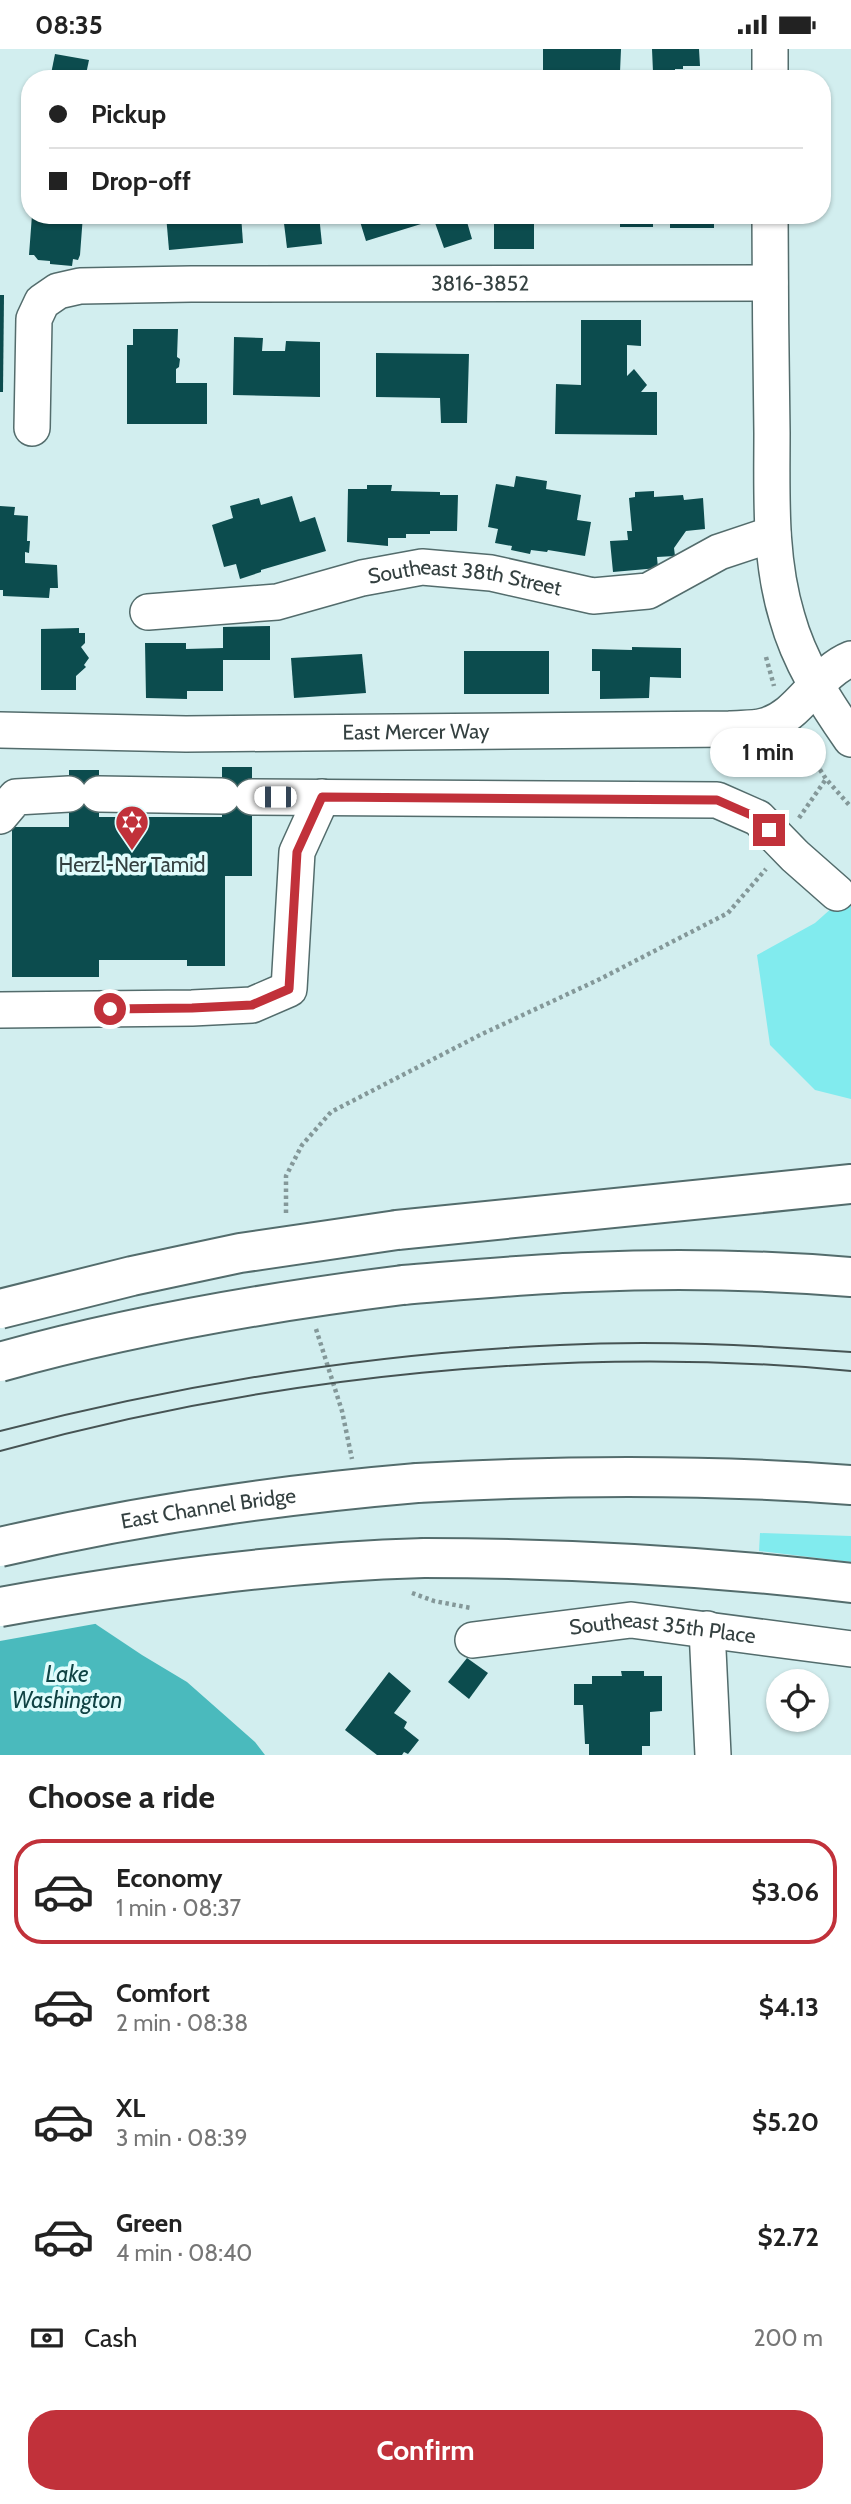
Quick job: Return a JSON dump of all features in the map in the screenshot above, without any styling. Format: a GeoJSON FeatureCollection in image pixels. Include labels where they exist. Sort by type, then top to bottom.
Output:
{"type":"FeatureCollection","features":[{"type":"Feature","properties":{"kind":"highway"},"geometry":{"type":"LineString","coordinates":[[0,1309],[132,1276],[240,1253],[397,1230],[851,1184]]}},
{"type":"Feature","properties":{"kind":"highway"},"geometry":{"type":"LineString","coordinates":[[0,1362],[174,1320],[402,1285],[588,1272],[667,1270],[787,1272],[851,1277]]}},
{"type":"Feature","properties":{"kind":"highway","name":"East Channel Bridge"},"geometry":{"type":"LineString","coordinates":[[0,1547],[199,1507],[310,1492],[416,1483],[521,1477],[626,1476],[851,1485]]}},
{"type":"Feature","properties":{"kind":"highway"},"geometry":{"type":"LineString","coordinates":[[0,1607],[118,1587],[268,1567],[424,1558],[620,1562],[746,1571],[851,1583]]}},
{"type":"Feature","properties":{"kind":"street"},"geometry":{"type":"LineString","coordinates":[[769,49],[770,70]]}},
{"type":"Feature","properties":{"kind":"street"},"geometry":{"type":"LineString","coordinates":[[770,224],[773,534],[787,617],[801,656],[851,739]]}},
{"type":"Feature","properties":{"kind":"street","name":"3816-3852"},"geometry":{"type":"LineString","coordinates":[[32,428],[34,319],[42,302],[58,291],[80,286],[770,283]]}},
{"type":"Feature","properties":{"kind":"street","name":"Southeast 38th Street"},"geometry":{"type":"LineString","coordinates":[[148,612],[277,602],[362,578],[422,567],[491,573],[593,596],[649,591],[719,552],[773,534]]}},
{"type":"Feature","properties":{"kind":"street","name":"East Mercer Way"},"geometry":{"type":"LineString","coordinates":[[0,730],[186,734],[730,729],[764,726],[786,716],[836,665],[851,659]]}},
{"type":"Feature","properties":{"kind":"street"},"geometry":{"type":"LineString","coordinates":[[0,816],[16,797],[84,795],[717,800],[758,818],[837,893]]}},
{"type":"Feature","properties":{"kind":"street"},"geometry":{"type":"LineString","coordinates":[[0,1010],[252,1005],[289,989],[297,852],[322,797]]}},
{"type":"Feature","properties":{"kind":"street","name":"Southeast 35th Place"},"geometry":{"type":"LineString","coordinates":[[472,1640],[631,1619],[851,1649]]}},
{"type":"Feature","properties":{"kind":"street"},"geometry":{"type":"LineString","coordinates":[[707,1629],[713,1755]]}},
{"type":"Feature","properties":{"kind":"path"},"geometry":{"type":"LineString","coordinates":[[786,716],[826,779],[851,807]]}},
{"type":"Feature","properties":{"kind":"path"},"geometry":{"type":"LineString","coordinates":[[286,1218],[286,1176],[302,1145],[331,1112],[728,913],[762,875],[781,842],[826,779]]}},
{"type":"Feature","properties":{"kind":"path"},"geometry":{"type":"LineString","coordinates":[[313,1321],[342,1411],[352,1461]]}},
{"type":"Feature","properties":{"kind":"shaded area"},"geometry":{"type":"Polygon","coordinates":[[[851,891],[851,1099],[815,1090],[770,1045],[757,955],[815,923],[851,891]]]}},
{"type":"Feature","properties":{"kind":"shaded area"},"geometry":{"type":"Polygon","coordinates":[[[760,1533],[851,1536],[851,1562],[759,1551],[760,1533]]]}},
{"type":"Feature","properties":{"kind":"water","name":"Lake Washington"},"geometry":{"type":"Polygon","coordinates":[[[0,1543],[97,1625],[187,1682],[255,1742],[265,1755],[0,1755],[0,1543]]]}},
{"type":"Feature","properties":{"kind":"pier"},"geometry":{"type":"Polygon","coordinates":[[[0,1540],[2,1541],[100,1623],[0,1641],[0,1540]]]}},
{"type":"Feature","properties":{"kind":"building"},"geometry":{"type":"Polygon","coordinates":[[[543,49],[621,49],[620,70],[543,70],[543,49]]]}},
{"type":"Feature","properties":{"kind":"building"},"geometry":{"type":"Polygon","coordinates":[[[652,49],[699,49],[700,66],[653,70],[652,49]]]}},
{"type":"Feature","properties":{"kind":"building"},"geometry":{"type":"Polygon","coordinates":[[[55,54],[89,60],[87,70],[52,70],[55,54]]]}},
{"type":"Feature","properties":{"kind":"building"},"geometry":{"type":"Polygon","coordinates":[[[31,224],[82,224],[80,255],[78,260],[73,259],[72,266],[50,264],[50,261],[38,260],[34,255],[29,255],[31,224]]]}},
{"type":"Feature","properties":{"kind":"building"},"geometry":{"type":"Polygon","coordinates":[[[167,224],[242,224],[243,243],[169,250],[167,224]]]}},
{"type":"Feature","properties":{"kind":"building"},"geometry":{"type":"Polygon","coordinates":[[[284,224],[320,224],[322,244],[287,248],[284,224]]]}},
{"type":"Feature","properties":{"kind":"building"},"geometry":{"type":"Polygon","coordinates":[[[361,224],[421,224],[366,241],[361,224]]]}},
{"type":"Feature","properties":{"kind":"building"},"geometry":{"type":"Polygon","coordinates":[[[435,224],[468,224],[472,239],[444,248],[435,224]]]}},
{"type":"Feature","properties":{"kind":"building"},"geometry":{"type":"Polygon","coordinates":[[[494,224],[534,224],[534,249],[494,249],[494,224]]]}},
{"type":"Feature","properties":{"kind":"building"},"geometry":{"type":"Polygon","coordinates":[[[620,224],[653,224],[653,227],[620,227],[620,224]]]}},
{"type":"Feature","properties":{"kind":"building"},"geometry":{"type":"Polygon","coordinates":[[[670,224],[714,224],[714,228],[670,228],[670,224]]]}},
{"type":"Feature","properties":{"kind":"building"},"geometry":{"type":"Polygon","coordinates":[[[0,295],[4,295],[3,392],[0,392],[0,295]]]}},
{"type":"Feature","properties":{"kind":"building"},"geometry":{"type":"Polygon","coordinates":[[[581,320],[641,320],[641,346],[627,345],[627,376],[634,369],[647,385],[641,392],[657,392],[657,435],[555,434],[556,384],[581,385],[581,320]]]}},
{"type":"Feature","properties":{"kind":"building"},"geometry":{"type":"Polygon","coordinates":[[[133,329],[178,329],[177,357],[180,359],[176,369],[176,383],[207,383],[207,424],[127,424],[127,345],[133,345],[133,329]]]}},
{"type":"Feature","properties":{"kind":"building"},"geometry":{"type":"Polygon","coordinates":[[[234,337],[263,338],[262,351],[285,351],[286,341],[320,342],[320,397],[233,395],[234,337]]]}},
{"type":"Feature","properties":{"kind":"building"},"geometry":{"type":"Polygon","coordinates":[[[376,353],[469,354],[467,423],[441,423],[440,398],[376,397],[376,353]]]}},
{"type":"Feature","properties":{"kind":"building"},"geometry":{"type":"Polygon","coordinates":[[[516,476],[547,481],[546,489],[581,495],[577,520],[591,522],[585,556],[548,550],[531,550],[530,554],[511,550],[512,546],[495,543],[498,529],[488,527],[496,484],[514,487],[516,476]]]}},
{"type":"Feature","properties":{"kind":"building"},"geometry":{"type":"Polygon","coordinates":[[[367,485],[392,485],[391,491],[458,495],[457,531],[406,534],[406,538],[388,538],[388,546],[347,542],[348,489],[367,489],[367,485]]]}},
{"type":"Feature","properties":{"kind":"building"},"geometry":{"type":"Polygon","coordinates":[[[654,491],[654,497],[683,495],[684,500],[703,498],[705,529],[686,531],[674,548],[675,556],[657,557],[658,568],[613,572],[610,541],[628,540],[627,531],[632,531],[629,498],[635,497],[635,492],[654,491]]]}},
{"type":"Feature","properties":{"kind":"building"},"geometry":{"type":"Polygon","coordinates":[[[292,496],[300,522],[315,517],[326,551],[240,579],[236,564],[224,567],[212,525],[233,518],[230,506],[259,498],[261,505],[292,496]]]}},
{"type":"Feature","properties":{"kind":"building"},"geometry":{"type":"Polygon","coordinates":[[[0,506],[15,507],[14,515],[28,516],[27,541],[30,541],[29,553],[25,552],[25,563],[57,565],[58,588],[50,588],[49,598],[3,596],[3,590],[0,590],[0,506]]]}},
{"type":"Feature","properties":{"kind":"building"},"geometry":{"type":"Polygon","coordinates":[[[270,626],[270,660],[223,660],[223,691],[187,691],[187,699],[146,698],[145,643],[186,643],[186,649],[223,648],[223,627],[270,626]]]}},
{"type":"Feature","properties":{"kind":"building"},"geometry":{"type":"Polygon","coordinates":[[[79,628],[79,633],[85,633],[85,643],[81,647],[89,658],[84,665],[86,667],[76,676],[76,690],[41,690],[41,629],[79,628]]]}},
{"type":"Feature","properties":{"kind":"building"},"geometry":{"type":"Polygon","coordinates":[[[632,647],[681,648],[681,678],[650,677],[649,698],[600,699],[600,671],[592,671],[592,649],[632,650],[632,647]]]}},
{"type":"Feature","properties":{"kind":"building"},"geometry":{"type":"Polygon","coordinates":[[[464,651],[549,651],[549,694],[464,694],[464,651]]]}},
{"type":"Feature","properties":{"kind":"building"},"geometry":{"type":"Polygon","coordinates":[[[362,654],[366,693],[294,698],[291,658],[362,654]]]}},
{"type":"Feature","properties":{"kind":"building","name":"Herzl-Ner Tamid"},"geometry":{"type":"Polygon","coordinates":[[[222,767],[252,767],[252,876],[225,876],[225,966],[187,966],[187,960],[99,960],[99,977],[12,977],[12,827],[69,827],[69,770],[99,770],[99,817],[222,817],[222,767]]]}},
{"type":"Feature","properties":{"kind":"building"},"geometry":{"type":"Polygon","coordinates":[[[467,1658],[488,1673],[469,1699],[448,1682],[467,1658]]]}},
{"type":"Feature","properties":{"kind":"building"},"geometry":{"type":"Polygon","coordinates":[[[621,1671],[644,1671],[644,1676],[662,1676],[662,1711],[650,1712],[650,1746],[642,1746],[642,1755],[589,1755],[589,1744],[585,1744],[583,1705],[574,1705],[574,1684],[592,1684],[592,1676],[622,1676],[621,1671]]]}},
{"type":"Feature","properties":{"kind":"building"},"geometry":{"type":"Polygon","coordinates":[[[389,1672],[411,1691],[394,1713],[407,1722],[404,1728],[419,1740],[408,1754],[404,1752],[402,1755],[377,1755],[345,1730],[389,1672]]]}},
{"type":"Feature","properties":{"kind":"tram line"},"geometry":{"type":"LineString","coordinates":[[0,1431],[208,1385],[277,1373],[418,1355],[633,1343],[742,1345],[851,1352]]}},
{"type":"Feature","properties":{"kind":"tram line"},"geometry":{"type":"LineString","coordinates":[[0,1451],[102,1425],[207,1403],[422,1373],[530,1365],[638,1362],[745,1364],[851,1371]]}},
{"type":"Feature","properties":{"kind":"place","name":"Herzl-Ner Tamid"},"geometry":{"type":"Point","coordinates":[132,852]}},
{"type":"Feature","properties":{"kind":"route"},"geometry":{"type":"LineString","coordinates":[[110,1009],[252,1005],[289,989],[297,852],[322,797],[717,800],[758,818],[769,830]]}}]}
